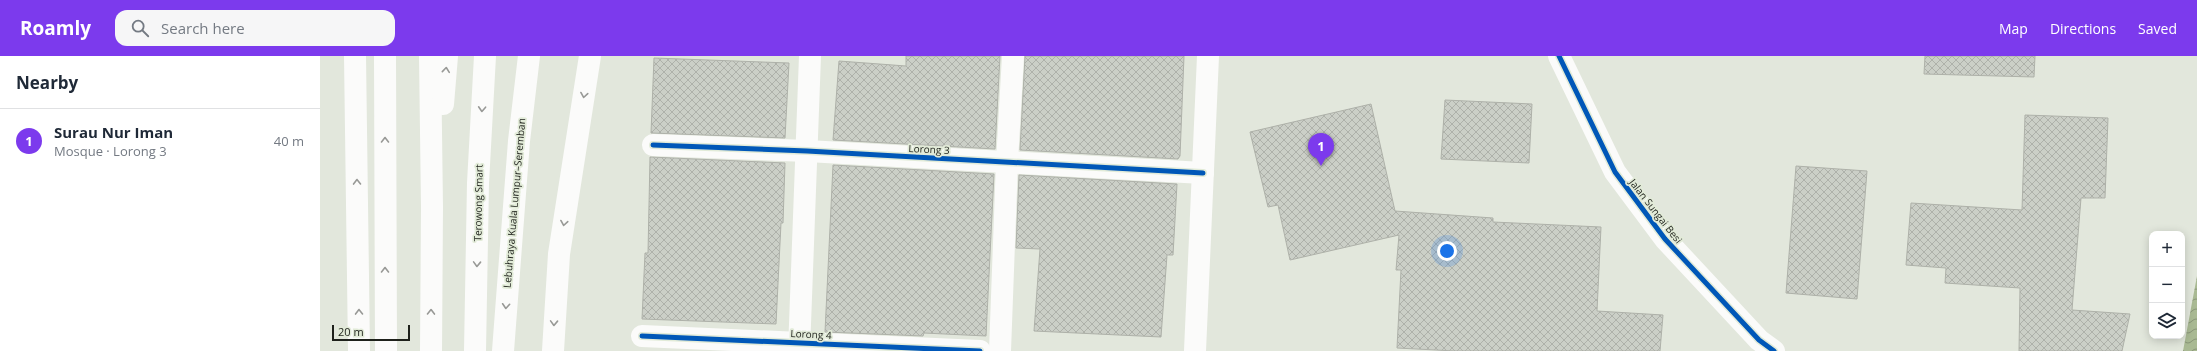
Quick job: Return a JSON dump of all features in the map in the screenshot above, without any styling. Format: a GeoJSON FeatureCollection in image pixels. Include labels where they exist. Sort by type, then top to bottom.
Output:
{"type":"FeatureCollection","features":[{"type":"Feature","properties":{"kind":"main road"},"geometry":{"type":"LineString","coordinates":[[355,56],[359,351]]}},
{"type":"Feature","properties":{"kind":"main road"},"geometry":{"type":"LineString","coordinates":[[385,56],[386,351]]}},
{"type":"Feature","properties":{"kind":"main road"},"geometry":{"type":"LineString","coordinates":[[430,56],[432,206],[431,351]]}},
{"type":"Feature","properties":{"kind":"main road"},"geometry":{"type":"LineString","coordinates":[[432,206],[447,56]]}},
{"type":"Feature","properties":{"kind":"main road","name":"Terowong Smart"},"geometry":{"type":"LineString","coordinates":[[475,351],[478,183],[485,56]]}},
{"type":"Feature","properties":{"kind":"main road","name":"Lebuhraya Kuala Lumpur–Seremban"},"geometry":{"type":"LineString","coordinates":[[503,351],[518,149],[529,56]]}},
{"type":"Feature","properties":{"kind":"main road"},"geometry":{"type":"LineString","coordinates":[[553,351],[559,254],[590,56]]}},
{"type":"Feature","properties":{"kind":"main road"},"geometry":{"type":"LineString","coordinates":[[799,347],[810,56]]}},
{"type":"Feature","properties":{"kind":"main road"},"geometry":{"type":"LineString","coordinates":[[1000,351],[1007,162],[1013,56]]}},
{"type":"Feature","properties":{"kind":"main road"},"geometry":{"type":"LineString","coordinates":[[1195,351],[1208,56]]}},
{"type":"Feature","properties":{"kind":"main road","name":"Jalan Sungai Besi"},"geometry":{"type":"LineString","coordinates":[[1559,56],[1615,172],[1666,239],[1761,347]]}},
{"type":"Feature","properties":{"kind":"main road","name":"Lorong 3"},"geometry":{"type":"LineString","coordinates":[[653,146],[807,152],[1203,173]]}},
{"type":"Feature","properties":{"kind":"main road","name":"Lorong 4"},"geometry":{"type":"LineString","coordinates":[[642,336],[799,347],[980,351]]}},
{"type":"Feature","properties":{"kind":"water"},"geometry":{"type":"Polygon","coordinates":[[[2197,276],[2197,351],[2183,351],[2197,276]]]}},
{"type":"Feature","properties":{"kind":"building"},"geometry":{"type":"Polygon","coordinates":[[[906,56],[1000,56],[995,149],[833,140],[839,61],[906,66],[906,56]]]}},
{"type":"Feature","properties":{"kind":"building"},"geometry":{"type":"Polygon","coordinates":[[[1025,56],[1184,56],[1180,156],[1178,159],[1020,150],[1025,56]]]}},
{"type":"Feature","properties":{"kind":"building"},"geometry":{"type":"Polygon","coordinates":[[[1925,56],[2035,56],[2034,77],[1924,74],[1925,56]]]}},
{"type":"Feature","properties":{"kind":"building"},"geometry":{"type":"Polygon","coordinates":[[[654,58],[789,63],[785,138],[651,133],[654,58]]]}},
{"type":"Feature","properties":{"kind":"building"},"geometry":{"type":"Polygon","coordinates":[[[1445,100],[1532,104],[1529,163],[1441,159],[1445,100]]]}},
{"type":"Feature","properties":{"kind":"building"},"geometry":{"type":"Polygon","coordinates":[[[1371,104],[1395,211],[1493,218],[1493,222],[1601,227],[1597,311],[1663,315],[1660,351],[1455,351],[1397,348],[1401,270],[1396,270],[1399,235],[1290,260],[1278,205],[1268,207],[1250,132],[1371,104]]]}},
{"type":"Feature","properties":{"kind":"building"},"geometry":{"type":"Polygon","coordinates":[[[2025,115],[2108,118],[2105,198],[2081,198],[2072,310],[2130,314],[2122,351],[2019,351],[2020,288],[1945,283],[1946,268],[1906,265],[1911,203],[2022,210],[2025,115]]]}},
{"type":"Feature","properties":{"kind":"building"},"geometry":{"type":"Polygon","coordinates":[[[650,157],[785,163],[783,223],[781,223],[776,324],[642,319],[645,253],[648,253],[650,157]]]}},
{"type":"Feature","properties":{"kind":"building"},"geometry":{"type":"Polygon","coordinates":[[[833,165],[994,174],[986,336],[924,333],[923,336],[825,332],[833,165]]]}},
{"type":"Feature","properties":{"kind":"building"},"geometry":{"type":"Polygon","coordinates":[[[1796,166],[1867,171],[1857,299],[1786,293],[1796,166]]]}},
{"type":"Feature","properties":{"kind":"building"},"geometry":{"type":"Polygon","coordinates":[[[1019,175],[1177,184],[1173,255],[1167,255],[1161,337],[1034,331],[1040,249],[1016,248],[1019,175]]]}},
{"type":"Feature","properties":{"kind":"cycle path"},"geometry":{"type":"LineString","coordinates":[[1559,56],[1615,172],[1665,239],[1759,340],[1774,351]]}},
{"type":"Feature","properties":{"kind":"cycle path"},"geometry":{"type":"LineString","coordinates":[[653,145],[807,151],[1203,173]]}},
{"type":"Feature","properties":{"kind":"cycle path"},"geometry":{"type":"LineString","coordinates":[[642,336],[980,351]]}},
{"type":"Feature","properties":{"kind":"place","name":"Surau Nur Iman"},"geometry":{"type":"Point","coordinates":[1321,166]}}]}
